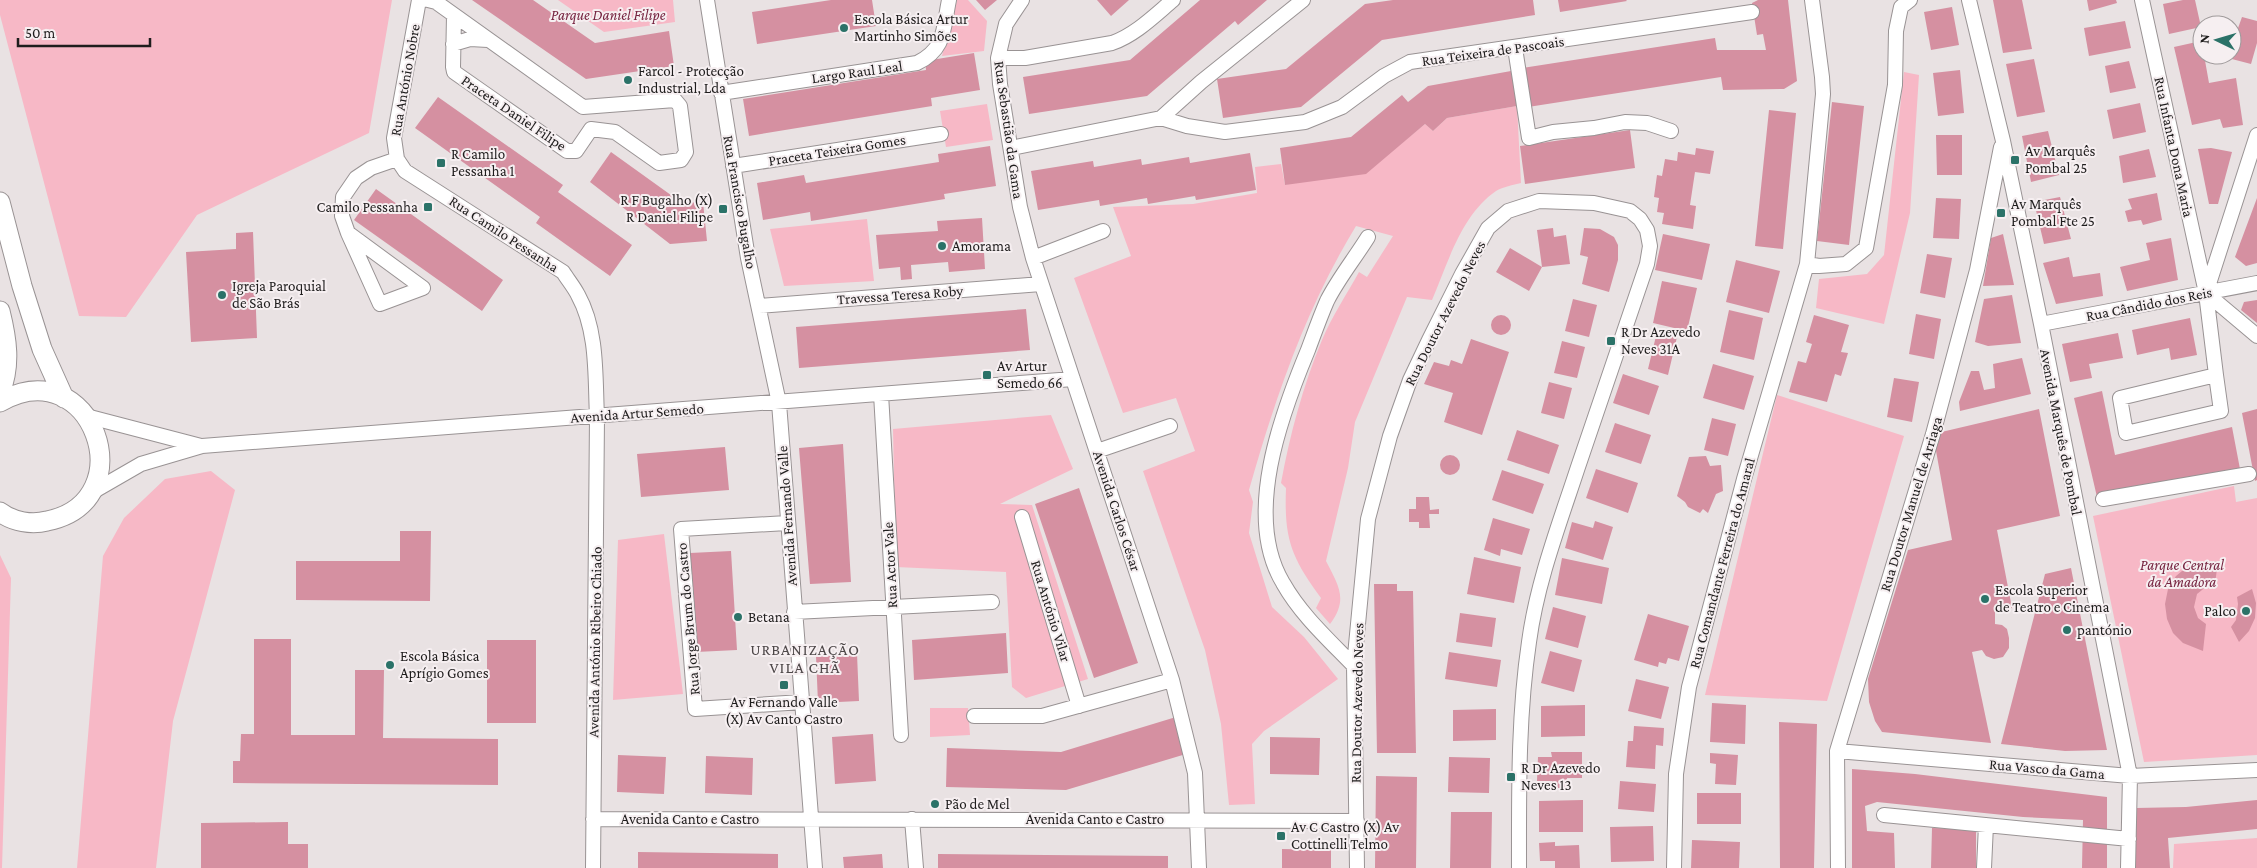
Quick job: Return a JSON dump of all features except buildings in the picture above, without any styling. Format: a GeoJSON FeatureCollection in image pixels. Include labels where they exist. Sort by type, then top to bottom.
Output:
{"type":"FeatureCollection","features":[{"type":"Feature","properties":{"kind":"main road"},"geometry":{"type":"LineString","coordinates":[[0,202],[22,286],[42,349],[64,398]]}},
{"type":"Feature","properties":{"kind":"main road"},"geometry":{"type":"LineString","coordinates":[[0,311],[6,335],[8,362],[0,393]]}},
{"type":"Feature","properties":{"kind":"main road"},"geometry":{"type":"LineString","coordinates":[[0,402],[11,396],[28,392],[46,392],[64,398],[86,416],[97,434],[101,455],[98,475],[89,494],[74,511],[57,519],[40,523],[22,522],[0,512]]}},
{"type":"Feature","properties":{"kind":"street","name":"Rua António Nobre"},"geometry":{"type":"LineString","coordinates":[[397,159],[394,138],[419,0]]}},
{"type":"Feature","properties":{"kind":"street"},"geometry":{"type":"LineString","coordinates":[[428,0],[436,2],[583,108],[590,116],[592,129],[615,132],[659,163],[681,160],[686,152],[680,106],[675,100],[583,108]]}},
{"type":"Feature","properties":{"kind":"street","name":"Rua Francisco Bugalho"},"geometry":{"type":"LineString","coordinates":[[707,0],[748,258],[779,402]]}},
{"type":"Feature","properties":{"kind":"street","name":"Largo Raul Leal"},"geometry":{"type":"LineString","coordinates":[[721,92],[917,64],[930,57],[939,46],[949,0]]}},
{"type":"Feature","properties":{"kind":"street","name":"Rua Sebastião da Gama"},"geometry":{"type":"LineString","coordinates":[[1020,207],[1000,84],[998,58],[1006,24],[1022,0]]}},
{"type":"Feature","properties":{"kind":"street"},"geometry":{"type":"LineString","coordinates":[[998,58],[1025,58],[1112,43],[1124,38],[1173,0]]}},
{"type":"Feature","properties":{"kind":"street"},"geometry":{"type":"LineString","coordinates":[[1011,148],[1161,118],[1201,82],[1303,0]]}},
{"type":"Feature","properties":{"kind":"street","name":"Rua Comandante Ferreira do Amaral"},"geometry":{"type":"LineString","coordinates":[[1674,868],[1676,774],[1689,688],[1744,479],[1806,264],[1822,94],[1822,77],[1812,0]]}},
{"type":"Feature","properties":{"kind":"street","name":"Avenida Marquês de Pombal"},"geometry":{"type":"LineString","coordinates":[[1969,0],[2041,324],[2130,776],[2128,868]]}},
{"type":"Feature","properties":{"kind":"street","name":"Rua Infanta Dona Maria"},"geometry":{"type":"LineString","coordinates":[[2142,0],[2206,294],[2216,375],[2220,411],[2126,433],[2120,398],[2216,375]]}},
{"type":"Feature","properties":{"kind":"street"},"geometry":{"type":"LineString","coordinates":[[1806,264],[1819,266],[1846,264],[1866,248],[1895,85],[1896,31],[1902,2]]}},
{"type":"Feature","properties":{"kind":"street","name":"Rua Teixeira de Pascoais"},"geometry":{"type":"LineString","coordinates":[[1161,118],[1187,126],[1225,132],[1305,122],[1342,106],[1384,76],[1410,62],[1752,12]]}},
{"type":"Feature","properties":{"kind":"street","name":"Praceta Daniel Filipe"},"geometry":{"type":"LineString","coordinates":[[454,16],[454,72],[567,151],[576,151],[592,129]]}},
{"type":"Feature","properties":{"kind":"street"},"geometry":{"type":"LineString","coordinates":[[453,44],[470,40],[488,40]]}},
{"type":"Feature","properties":{"kind":"street"},"geometry":{"type":"LineString","coordinates":[[1515,48],[1528,138],[1553,132],[1594,128],[1625,122],[1646,123],[1671,131]]}},
{"type":"Feature","properties":{"kind":"street","name":"Praceta Teixeira Gomes"},"geometry":{"type":"LineString","coordinates":[[733,166],[941,134]]}},
{"type":"Feature","properties":{"kind":"street"},"geometry":{"type":"LineString","coordinates":[[2257,135],[2206,294],[2257,336]]}},
{"type":"Feature","properties":{"kind":"street","name":"Rua Doutor Manuel de Arriaga"},"geometry":{"type":"LineString","coordinates":[[1838,868],[1837,751],[1933,434],[1977,270],[2002,142]]}},
{"type":"Feature","properties":{"kind":"street"},"geometry":{"type":"LineString","coordinates":[[348,233],[423,288],[380,304],[343,224],[341,207],[343,197],[348,188],[363,172],[397,159]]}},
{"type":"Feature","properties":{"kind":"street","name":"Rua Camilo Pessanha"},"geometry":{"type":"LineString","coordinates":[[397,159],[405,171],[563,272],[579,296],[587,321],[594,352],[597,417]]}},
{"type":"Feature","properties":{"kind":"street","name":"Rua Doutor Azevedo Neves"},"geometry":{"type":"LineString","coordinates":[[1357,868],[1354,666],[1368,519],[1390,436],[1414,372],[1462,274],[1488,228],[1508,211],[1539,200],[1594,202],[1630,211],[1640,219],[1647,230],[1650,246],[1647,264],[1550,549],[1537,600],[1529,642],[1523,696],[1519,776],[1519,868]]}},
{"type":"Feature","properties":{"kind":"street","name":"Avenida Carlos César"},"geometry":{"type":"LineString","coordinates":[[1020,207],[1041,284],[1172,680],[1195,773],[1199,868]]}},
{"type":"Feature","properties":{"kind":"street"},"geometry":{"type":"LineString","coordinates":[[1033,258],[1103,231]]}},
{"type":"Feature","properties":{"kind":"street"},"geometry":{"type":"LineString","coordinates":[[1354,666],[1306,616],[1282,582],[1268,544],[1266,506],[1272,454],[1292,389],[1328,300],[1368,237]]}},
{"type":"Feature","properties":{"kind":"street","name":"Rua Cândido dos Reis"},"geometry":{"type":"LineString","coordinates":[[2041,324],[2206,294],[2257,282]]}},
{"type":"Feature","properties":{"kind":"street","name":"Travessa Teresa Roby"},"geometry":{"type":"LineString","coordinates":[[759,306],[1041,284]]}},
{"type":"Feature","properties":{"kind":"street","name":"Avenida Artur Semedo"},"geometry":{"type":"LineString","coordinates":[[89,494],[140,464],[202,446],[1073,379]]}},
{"type":"Feature","properties":{"kind":"street","name":"Rua Actor Vale"},"geometry":{"type":"LineString","coordinates":[[882,394],[900,735]]}},
{"type":"Feature","properties":{"kind":"street","name":"Avenida Fernando Valle"},"geometry":{"type":"LineString","coordinates":[[779,402],[815,868]]}},
{"type":"Feature","properties":{"kind":"street","name":"Avenida Artur Semedo"},"geometry":{"type":"LineString","coordinates":[[86,416],[202,446]]}},
{"type":"Feature","properties":{"kind":"street","name":"Avenida António Ribeiro Chiado"},"geometry":{"type":"LineString","coordinates":[[593,868],[597,417]]}},
{"type":"Feature","properties":{"kind":"street"},"geometry":{"type":"LineString","coordinates":[[1097,451],[1170,426]]}},
{"type":"Feature","properties":{"kind":"street"},"geometry":{"type":"LineString","coordinates":[[2103,499],[2249,474]]}},
{"type":"Feature","properties":{"kind":"street","name":"Rua António Vilar"},"geometry":{"type":"LineString","coordinates":[[1022,517],[1079,706]]}},
{"type":"Feature","properties":{"kind":"street","name":"Rua Jorge Brum do Castro"},"geometry":{"type":"LineString","coordinates":[[787,523],[681,529],[687,615],[695,709],[802,702]]}},
{"type":"Feature","properties":{"kind":"street"},"geometry":{"type":"LineString","coordinates":[[794,612],[992,602]]}},
{"type":"Feature","properties":{"kind":"street"},"geometry":{"type":"LineString","coordinates":[[974,716],[1042,716],[1172,680]]}},
{"type":"Feature","properties":{"kind":"street","name":"Rua Vasco da Gama"},"geometry":{"type":"LineString","coordinates":[[1837,751],[2130,776],[2257,770]]}},
{"type":"Feature","properties":{"kind":"street"},"geometry":{"type":"LineString","coordinates":[[1884,816],[2129,839]]}},
{"type":"Feature","properties":{"kind":"street"},"geometry":{"type":"LineString","coordinates":[[912,819],[916,868]]}},
{"type":"Feature","properties":{"kind":"street","name":"Avenida Canto e Castro"},"geometry":{"type":"LineString","coordinates":[[593,820],[1356,820]]}},
{"type":"Feature","properties":{"kind":"street"},"geometry":{"type":"LineString","coordinates":[[1984,868],[1986,825]]}},
{"type":"Feature","properties":{"kind":"green space"},"geometry":{"type":"Polygon","coordinates":[[[0,0],[392,0],[369,133],[197,215],[126,317],[79,316],[0,15],[0,0]]]}},
{"type":"Feature","properties":{"kind":"green space","name":"Parque Daniel Filipe"},"geometry":{"type":"Polygon","coordinates":[[[558,0],[673,0],[675,22],[604,32],[558,0]]]}},
{"type":"Feature","properties":{"kind":"green space"},"geometry":{"type":"Polygon","coordinates":[[[957,0],[968,0],[987,21],[984,51],[942,56],[957,0]]]}},
{"type":"Feature","properties":{"kind":"green space"},"geometry":{"type":"Polygon","coordinates":[[[1904,72],[1919,75],[1910,213],[1884,324],[1816,308],[1819,279],[1867,274],[1884,255],[1904,72]]]}},
{"type":"Feature","properties":{"kind":"green space"},"geometry":{"type":"Polygon","coordinates":[[[987,104],[993,140],[946,147],[940,111],[987,104]]]}},
{"type":"Feature","properties":{"kind":"green space"},"geometry":{"type":"Polygon","coordinates":[[[1517,106],[1521,183],[1496,191],[1473,213],[1457,241],[1432,300],[1407,297],[1355,422],[1348,468],[1326,561],[1340,592],[1339,607],[1330,624],[1316,608],[1321,598],[1296,559],[1286,521],[1286,488],[1281,483],[1298,410],[1315,357],[1326,331],[1359,272],[1367,277],[1393,236],[1356,226],[1338,257],[1307,321],[1281,388],[1249,490],[1253,502],[1249,533],[1272,607],[1304,637],[1338,679],[1264,731],[1252,744],[1255,804],[1229,805],[1221,724],[1205,650],[1143,471],[1195,451],[1176,398],[1123,413],[1074,278],[1131,256],[1113,207],[1193,204],[1257,193],[1255,167],[1281,164],[1285,185],[1391,152],[1425,124],[1433,131],[1447,118],[1517,106]]]}},
{"type":"Feature","properties":{"kind":"green space"},"geometry":{"type":"Polygon","coordinates":[[[867,219],[874,281],[784,286],[770,229],[867,219]]]}},
{"type":"Feature","properties":{"kind":"green space"},"geometry":{"type":"Polygon","coordinates":[[[1777,395],[1904,436],[1827,701],[1705,695],[1777,395]]]}},
{"type":"Feature","properties":{"kind":"green space"},"geometry":{"type":"Polygon","coordinates":[[[1051,415],[1073,469],[1000,504],[1032,505],[1088,679],[1026,698],[1012,687],[1006,572],[896,567],[893,429],[1051,415]]]}},
{"type":"Feature","properties":{"kind":"green space"},"geometry":{"type":"Polygon","coordinates":[[[211,471],[235,490],[173,721],[156,868],[77,868],[103,556],[124,518],[165,479],[211,471]]]}},
{"type":"Feature","properties":{"kind":"green space","name":"Parque Central da Amadora"},"geometry":{"type":"Polygon","coordinates":[[[2234,486],[2236,502],[2257,498],[2257,755],[2144,762],[2093,516],[2234,486]]]}},
{"type":"Feature","properties":{"kind":"green space"},"geometry":{"type":"Polygon","coordinates":[[[664,534],[683,694],[613,700],[618,540],[664,534]]]}},
{"type":"Feature","properties":{"kind":"green space"},"geometry":{"type":"Polygon","coordinates":[[[0,555],[11,578],[2,868],[0,868],[0,555]]]}},
{"type":"Feature","properties":{"kind":"green space"},"geometry":{"type":"Polygon","coordinates":[[[930,708],[968,708],[970,735],[930,737],[930,708]]]}},
{"type":"Feature","properties":{"kind":"green space"},"geometry":{"type":"Polygon","coordinates":[[[2257,838],[2257,868],[2173,868],[2174,844],[2257,838]]]}},
{"type":"Feature","properties":{"kind":"place","name":"Escola Básica Artur Martinho Simões"},"geometry":{"type":"Point","coordinates":[844,28]}},
{"type":"Feature","properties":{"kind":"place","name":"Farcol - Protecção Industrial, Lda"},"geometry":{"type":"Point","coordinates":[628,80]}},
{"type":"Feature","properties":{"kind":"place","name":"Av Marquês Pombal 25"},"geometry":{"type":"Point","coordinates":[2015,160]}},
{"type":"Feature","properties":{"kind":"place","name":"R Camilo Pessanha 1"},"geometry":{"type":"Point","coordinates":[441,163]}},
{"type":"Feature","properties":{"kind":"place","name":"Camilo Pessanha"},"geometry":{"type":"Point","coordinates":[428,207]}},
{"type":"Feature","properties":{"kind":"place","name":"R F Bugalho (X) R Daniel Filipe"},"geometry":{"type":"Point","coordinates":[723,209]}},
{"type":"Feature","properties":{"kind":"place","name":"Av Marquês Pombal Fte 25"},"geometry":{"type":"Point","coordinates":[2001,213]}},
{"type":"Feature","properties":{"kind":"place","name":"Amorama"},"geometry":{"type":"Point","coordinates":[942,246]}},
{"type":"Feature","properties":{"kind":"place","name":"Igreja Paroquial de São Brás"},"geometry":{"type":"Point","coordinates":[222,295]}},
{"type":"Feature","properties":{"kind":"place","name":"R Dr Azevedo Neves 31A"},"geometry":{"type":"Point","coordinates":[1611,341]}},
{"type":"Feature","properties":{"kind":"place","name":"Av Artur Semedo 66"},"geometry":{"type":"Point","coordinates":[987,375]}},
{"type":"Feature","properties":{"kind":"place","name":"Escola Superior de Teatro e Cinema"},"geometry":{"type":"Point","coordinates":[1985,599]}},
{"type":"Feature","properties":{"kind":"place","name":"Palco"},"geometry":{"type":"Point","coordinates":[2246,611]}},
{"type":"Feature","properties":{"kind":"place","name":"Betana"},"geometry":{"type":"Point","coordinates":[738,617]}},
{"type":"Feature","properties":{"kind":"place","name":"pantónio"},"geometry":{"type":"Point","coordinates":[2067,630]}},
{"type":"Feature","properties":{"kind":"place","name":"Escola Básica Aprígio Gomes"},"geometry":{"type":"Point","coordinates":[390,665]}},
{"type":"Feature","properties":{"kind":"place","name":"Av Fernando Valle (X) Av Canto Castro"},"geometry":{"type":"Point","coordinates":[784,685]}},
{"type":"Feature","properties":{"kind":"place","name":"R Dr Azevedo Neves 13"},"geometry":{"type":"Point","coordinates":[1511,777]}},
{"type":"Feature","properties":{"kind":"place","name":"Pão de Mel"},"geometry":{"type":"Point","coordinates":[935,804]}},
{"type":"Feature","properties":{"kind":"place","name":"Av C Castro (X) Av Cottinelli Telmo"},"geometry":{"type":"Point","coordinates":[1281,836]}},
{"type":"Feature","properties":{"kind":"district","name":"URBANIZAÇÃO VILA CHÃ"},"geometry":{"type":"Point","coordinates":[805,658]}}]}
